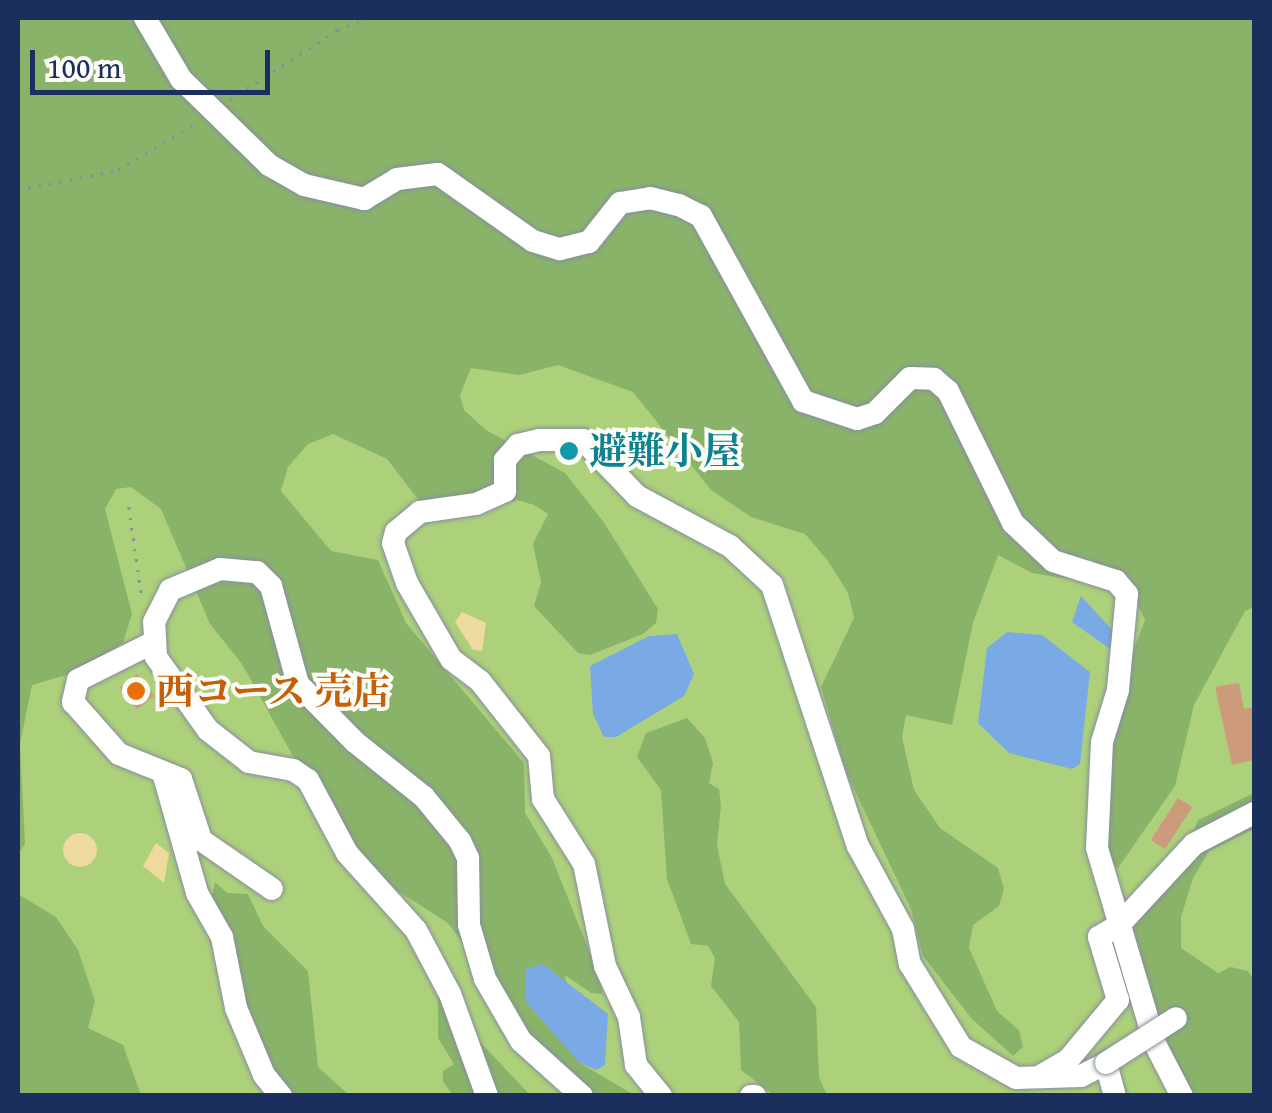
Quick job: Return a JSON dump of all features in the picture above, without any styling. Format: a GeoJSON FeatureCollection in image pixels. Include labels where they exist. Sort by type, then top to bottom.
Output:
{"type":"FeatureCollection","features":[{"type":"Feature","properties":{"kind":"street"},"geometry":{"type":"LineString","coordinates":[[145,18],[181,80],[269,164],[304,186],[364,199],[397,179],[438,174],[533,241],[560,249],[590,242],[620,203],[650,198],[679,205],[701,216],[804,401],[858,420],[875,413],[910,378],[934,379],[948,391],[1013,523],[1052,561],[1116,581],[1127,594],[1130,616],[1102,742],[1097,848],[1155,1044],[1182,1096]]}},
{"type":"Feature","properties":{"kind":"street"},"geometry":{"type":"LineString","coordinates":[[661,1096],[632,1056],[630,1017],[605,966],[584,864],[543,798],[538,756],[480,681],[451,658],[393,543],[396,532],[420,512],[476,504],[505,491],[505,460],[518,445],[588,437],[637,496],[730,546],[772,585],[791,628],[802,692],[858,846],[903,929],[910,964],[961,1048],[1006,1076],[1080,1076],[1106,1064],[1176,1018]]}},
{"type":"Feature","properties":{"kind":"street"},"geometry":{"type":"LineString","coordinates":[[487,1096],[450,994],[416,930],[347,853],[308,780],[294,770],[248,762],[208,730],[152,643],[161,600],[180,584],[239,569],[257,572],[271,586],[298,684],[354,742],[424,797],[460,841],[468,858],[469,925],[485,979],[521,1040],[582,1096]]}},
{"type":"Feature","properties":{"kind":"street"},"geometry":{"type":"LineString","coordinates":[[152,643],[72,689],[78,710],[119,754],[164,776],[181,779],[201,840],[272,889]]}},
{"type":"Feature","properties":{"kind":"street"},"geometry":{"type":"LineString","coordinates":[[164,776],[197,892],[222,937],[236,1008],[264,1075],[281,1096]]}},
{"type":"Feature","properties":{"kind":"street"},"geometry":{"type":"LineString","coordinates":[[1037,1078],[1068,1060],[1110,1015],[1118,990],[1100,937],[1119,925],[1194,844],[1254,812]]}},
{"type":"Feature","properties":{"kind":"street"},"geometry":{"type":"LineString","coordinates":[[1106,1064],[1115,1096]]}},
{"type":"Feature","properties":{"kind":"path"},"geometry":{"type":"LineString","coordinates":[[18,190],[118,170],[337,30],[369,18]]}},
{"type":"Feature","properties":{"kind":"path"},"geometry":{"type":"LineString","coordinates":[[129,507],[143,612]]}},
{"type":"Feature","properties":{"kind":"green space"},"geometry":{"type":"Polygon","coordinates":[[[18,18],[1254,18],[1254,607],[1245,611],[1194,705],[1175,786],[1118,868],[1107,861],[1103,796],[1125,673],[1145,620],[1129,586],[1089,559],[1075,577],[1063,578],[1032,573],[998,555],[973,623],[952,725],[906,715],[902,737],[914,790],[940,828],[998,868],[1004,889],[999,906],[973,925],[969,948],[997,1011],[1019,1030],[1023,1047],[1013,1056],[971,1018],[923,956],[911,909],[846,772],[821,687],[854,618],[848,593],[828,561],[805,534],[751,517],[711,490],[633,392],[558,365],[519,375],[471,368],[460,395],[464,410],[486,430],[565,473],[603,521],[658,609],[656,623],[643,634],[590,655],[578,653],[534,606],[541,582],[533,544],[548,514],[534,505],[517,500],[469,515],[420,502],[387,459],[333,434],[308,444],[288,467],[281,491],[331,551],[378,560],[406,623],[524,763],[525,813],[552,858],[601,981],[602,994],[591,993],[565,975],[580,1063],[634,1095],[591,1095],[546,1057],[448,923],[379,879],[359,856],[317,780],[294,758],[242,664],[210,624],[161,509],[131,487],[116,489],[105,509],[132,614],[123,643],[73,673],[32,685],[20,744],[25,844],[18,854],[18,18]]]}},
{"type":"Feature","properties":{"kind":"green space"},"geometry":{"type":"Polygon","coordinates":[[[501,284],[1254,581],[1254,1095],[72,1095],[18,984],[18,468],[501,284]]]}},
{"type":"Feature","properties":{"kind":"green space"},"geometry":{"type":"Polygon","coordinates":[[[687,718],[705,738],[713,763],[709,783],[719,789],[717,845],[725,884],[816,1007],[819,1077],[827,1095],[774,1095],[741,1070],[739,1022],[711,986],[715,958],[708,946],[691,944],[667,879],[661,790],[637,757],[646,733],[687,718]]]}},
{"type":"Feature","properties":{"kind":"green space"},"geometry":{"type":"Polygon","coordinates":[[[1254,793],[1254,829],[1209,851],[1193,878],[1181,917],[1181,948],[1218,973],[1231,967],[1248,971],[1254,980],[1254,1095],[1195,1095],[1171,1065],[1129,934],[1180,865],[1198,820],[1254,793]]]}},
{"type":"Feature","properties":{"kind":"green space"},"geometry":{"type":"Polygon","coordinates":[[[215,882],[227,893],[248,894],[263,926],[308,971],[318,1067],[349,1095],[284,1095],[274,1084],[210,904],[215,882]]]}},
{"type":"Feature","properties":{"kind":"green space"},"geometry":{"type":"Polygon","coordinates":[[[18,894],[56,917],[78,950],[95,1001],[88,1028],[123,1045],[141,1095],[18,1095],[18,894]]]}},
{"type":"Feature","properties":{"kind":"green space"},"geometry":{"type":"Polygon","coordinates":[[[438,989],[465,1026],[530,1095],[453,1095],[443,1082],[443,1071],[454,1064],[438,1038],[438,989]]]}},
{"type":"Feature","properties":{"kind":"sand"},"geometry":{"type":"Polygon","coordinates":[[[462,612],[486,623],[482,651],[473,650],[455,622],[462,612]]]}},
{"type":"Feature","properties":{"kind":"sand"},"geometry":{"type":"Polygon","coordinates":[[[80,833],[92,838],[97,850],[92,862],[80,867],[68,862],[63,850],[68,838],[80,833]]]}},
{"type":"Feature","properties":{"kind":"sand"},"geometry":{"type":"Polygon","coordinates":[[[156,843],[169,853],[164,883],[143,866],[156,843]]]}},
{"type":"Feature","properties":{"kind":"water"},"geometry":{"type":"Polygon","coordinates":[[[1081,596],[1117,635],[1110,649],[1072,622],[1081,596]]]}},
{"type":"Feature","properties":{"kind":"water"},"geometry":{"type":"Polygon","coordinates":[[[1007,632],[1042,635],[1090,672],[1080,764],[1072,769],[1009,753],[978,723],[987,648],[1007,632]]]}},
{"type":"Feature","properties":{"kind":"water"},"geometry":{"type":"Polygon","coordinates":[[[677,634],[694,674],[684,696],[616,737],[604,737],[593,714],[590,666],[649,636],[677,634]]]}},
{"type":"Feature","properties":{"kind":"water"},"geometry":{"type":"Polygon","coordinates":[[[543,964],[608,1014],[605,1065],[596,1070],[580,1063],[526,1002],[526,969],[543,964]]]}},
{"type":"Feature","properties":{"kind":"building","name":"西コース 売店"},"geometry":{"type":"Polygon","coordinates":[[[137,674],[154,696],[137,710],[120,688],[137,674]]]}},
{"type":"Feature","properties":{"kind":"building"},"geometry":{"type":"Polygon","coordinates":[[[1239,683],[1244,709],[1254,707],[1254,760],[1232,765],[1215,687],[1239,683]]]}},
{"type":"Feature","properties":{"kind":"building"},"geometry":{"type":"Polygon","coordinates":[[[1178,798],[1192,807],[1165,849],[1151,840],[1178,798]]]}},
{"type":"Feature","properties":{"kind":"place","name":"避難小屋"},"geometry":{"type":"Point","coordinates":[569,451]}},
{"type":"Feature","properties":{"kind":"place","name":"西コース 売店"},"geometry":{"type":"Point","coordinates":[136,691]}}]}
